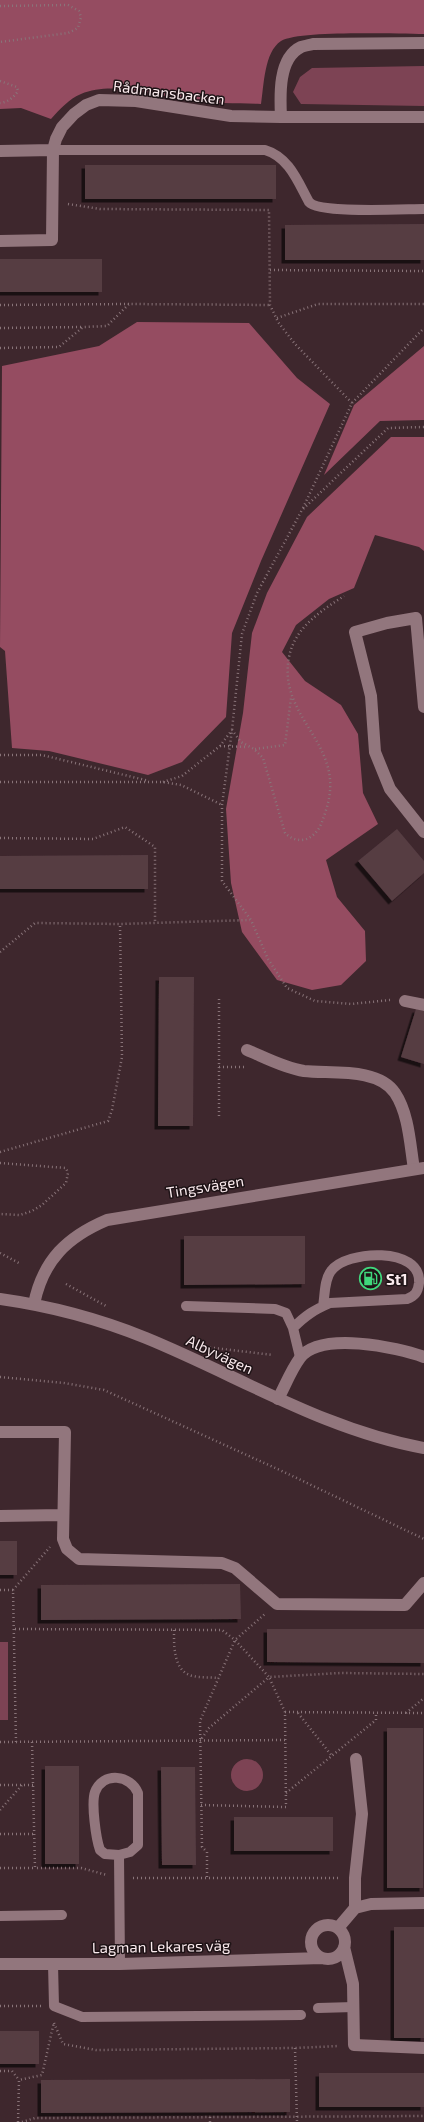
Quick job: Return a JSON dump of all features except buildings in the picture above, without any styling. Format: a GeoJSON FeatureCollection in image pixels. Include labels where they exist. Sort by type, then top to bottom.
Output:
{"type":"FeatureCollection","features":[{"type":"Feature","properties":{"kind":"street"},"geometry":{"type":"LineString","coordinates":[[281,117],[280,85],[290,57],[300,47],[313,44],[424,43]]}},
{"type":"Feature","properties":{"kind":"street","name":"Rådmansbacken"},"geometry":{"type":"LineString","coordinates":[[0,241],[52,240],[53,150],[56,139],[62,127],[74,114],[86,105],[99,100],[136,102],[231,116],[424,117]]}},
{"type":"Feature","properties":{"kind":"street"},"geometry":{"type":"LineString","coordinates":[[0,151],[53,150]]}},
{"type":"Feature","properties":{"kind":"street"},"geometry":{"type":"LineString","coordinates":[[424,707],[416,618],[387,623],[355,632],[371,696],[375,752],[390,789],[424,832]]}},
{"type":"Feature","properties":{"kind":"street"},"geometry":{"type":"LineString","coordinates":[[405,1001],[424,1005]]}},
{"type":"Feature","properties":{"kind":"street"},"geometry":{"type":"LineString","coordinates":[[247,1050],[302,1071],[364,1075],[384,1083],[395,1092],[403,1109],[419,1169]]}},
{"type":"Feature","properties":{"kind":"street","name":"Tingsvägen"},"geometry":{"type":"LineString","coordinates":[[34,1304],[38,1285],[44,1273],[65,1244],[86,1229],[107,1220],[419,1169]]}},
{"type":"Feature","properties":{"kind":"street","name":"Albyvägen"},"geometry":{"type":"LineString","coordinates":[[0,1299],[34,1304],[89,1317],[146,1338],[312,1415],[360,1433],[424,1448]]}},
{"type":"Feature","properties":{"kind":"street"},"geometry":{"type":"LineString","coordinates":[[278,1399],[300,1357],[319,1346],[357,1343],[388,1346],[424,1357]]}},
{"type":"Feature","properties":{"kind":"street"},"geometry":{"type":"LineString","coordinates":[[0,1432],[65,1432],[62,1516],[63,1539],[67,1549],[79,1558],[222,1563],[235,1568],[277,1604],[405,1605],[424,1583]]}},
{"type":"Feature","properties":{"kind":"street"},"geometry":{"type":"LineString","coordinates":[[0,1516],[62,1516]]}},
{"type":"Feature","properties":{"kind":"street"},"geometry":{"type":"LineString","coordinates":[[355,1908],[356,1878],[362,1814],[356,1759]]}},
{"type":"Feature","properties":{"kind":"street"},"geometry":{"type":"LineString","coordinates":[[338,1928],[355,1908],[371,1904],[424,1904]]}},
{"type":"Feature","properties":{"kind":"street"},"geometry":{"type":"LineString","coordinates":[[344,1947],[338,1956],[333,1958],[322,1958],[318,1956],[311,1947],[310,1942],[314,1931],[323,1925],[334,1925],[344,1937],[344,1947],[354,1984],[354,2045],[424,2048]]}},
{"type":"Feature","properties":{"kind":"street","name":"Lagman Lekares väg"},"geometry":{"type":"LineString","coordinates":[[0,1964],[120,1964],[322,1958]]}},
{"type":"Feature","properties":{"kind":"lane"},"geometry":{"type":"LineString","coordinates":[[53,150],[266,150],[276,154],[285,161],[309,202],[315,207],[332,209],[424,209]]}},
{"type":"Feature","properties":{"kind":"lane"},"geometry":{"type":"LineString","coordinates":[[293,1328],[313,1310],[330,1303],[407,1299],[415,1296],[419,1279],[416,1270],[410,1263],[392,1256],[358,1257],[342,1261],[329,1272],[322,1306]]}},
{"type":"Feature","properties":{"kind":"lane"},"geometry":{"type":"LineString","coordinates":[[186,1306],[275,1309],[286,1313],[293,1328],[300,1357]]}},
{"type":"Feature","properties":{"kind":"lane"},"geometry":{"type":"LineString","coordinates":[[117,1777],[127,1780],[135,1786],[138,1793],[138,1845],[130,1852],[119,1855],[105,1854],[100,1850],[94,1826],[95,1792],[101,1783],[109,1778],[117,1777]]}},
{"type":"Feature","properties":{"kind":"lane"},"geometry":{"type":"LineString","coordinates":[[119,1855],[120,1964]]}},
{"type":"Feature","properties":{"kind":"lane"},"geometry":{"type":"LineString","coordinates":[[0,1916],[62,1916]]}},
{"type":"Feature","properties":{"kind":"lane"},"geometry":{"type":"LineString","coordinates":[[54,1964],[54,2006],[82,2017],[301,2015]]}},
{"type":"Feature","properties":{"kind":"lane"},"geometry":{"type":"LineString","coordinates":[[318,2008],[354,2008]]}},
{"type":"Feature","properties":{"kind":"path"},"geometry":{"type":"LineString","coordinates":[[0,6],[68,5],[75,7],[79,11],[81,17],[78,28],[68,33],[0,42]]}},
{"type":"Feature","properties":{"kind":"path"},"geometry":{"type":"LineString","coordinates":[[0,81],[13,85],[18,91],[6,102],[0,103]]}},
{"type":"Feature","properties":{"kind":"path"},"geometry":{"type":"LineString","coordinates":[[52,202],[100,209],[269,210],[270,305],[295,344],[352,402]]}},
{"type":"Feature","properties":{"kind":"path"},"geometry":{"type":"LineString","coordinates":[[270,270],[424,271]]}},
{"type":"Feature","properties":{"kind":"path"},"geometry":{"type":"LineString","coordinates":[[0,328],[107,326],[129,304]]}},
{"type":"Feature","properties":{"kind":"path"},"geometry":{"type":"LineString","coordinates":[[277,318],[318,304],[424,304]]}},
{"type":"Feature","properties":{"kind":"path"},"geometry":{"type":"LineString","coordinates":[[0,305],[270,305]]}},
{"type":"Feature","properties":{"kind":"path"},"geometry":{"type":"LineString","coordinates":[[0,348],[59,347],[83,327]]}},
{"type":"Feature","properties":{"kind":"path"},"geometry":{"type":"LineString","coordinates":[[405,1001],[382,1000],[351,1004],[315,1001],[287,988],[268,959],[251,920],[222,881],[222,806],[242,634],[257,593],[302,510],[352,402],[424,328]]}},
{"type":"Feature","properties":{"kind":"path"},"geometry":{"type":"LineString","coordinates":[[302,510],[388,428],[424,427]]}},
{"type":"Feature","properties":{"kind":"path"},"geometry":{"type":"LineString","coordinates":[[220,746],[248,747],[254,749],[285,745],[291,698],[288,683],[289,657],[299,634],[309,621],[344,596]]}},
{"type":"Feature","properties":{"kind":"path"},"geometry":{"type":"LineString","coordinates":[[254,749],[263,758],[280,822],[285,833],[298,840],[307,840],[313,835],[323,819],[330,800],[331,778],[326,758],[291,698]]}},
{"type":"Feature","properties":{"kind":"path"},"geometry":{"type":"LineString","coordinates":[[163,782],[182,776],[220,746],[232,730]]}},
{"type":"Feature","properties":{"kind":"path"},"geometry":{"type":"LineString","coordinates":[[232,730],[241,742],[248,747]]}},
{"type":"Feature","properties":{"kind":"path"},"geometry":{"type":"LineString","coordinates":[[0,755],[42,755],[154,782]]}},
{"type":"Feature","properties":{"kind":"path"},"geometry":{"type":"LineString","coordinates":[[0,782],[163,782],[181,785],[222,806]]}},
{"type":"Feature","properties":{"kind":"path"},"geometry":{"type":"LineString","coordinates":[[0,838],[93,839],[125,826],[155,847],[155,923]]}},
{"type":"Feature","properties":{"kind":"path"},"geometry":{"type":"LineString","coordinates":[[0,952],[35,923],[120,924],[251,920]]}},
{"type":"Feature","properties":{"kind":"path"},"geometry":{"type":"LineString","coordinates":[[0,1152],[108,1121],[112,1110],[122,1057],[120,924]]}},
{"type":"Feature","properties":{"kind":"path"},"geometry":{"type":"LineString","coordinates":[[219,999],[219,1118]]}},
{"type":"Feature","properties":{"kind":"path"},"geometry":{"type":"LineString","coordinates":[[219,1067],[244,1067],[247,1050]]}},
{"type":"Feature","properties":{"kind":"path"},"geometry":{"type":"LineString","coordinates":[[0,1163],[66,1168],[68,1173],[66,1184],[32,1211],[20,1215],[0,1214]]}},
{"type":"Feature","properties":{"kind":"path"},"geometry":{"type":"LineString","coordinates":[[0,1253],[19,1264]]}},
{"type":"Feature","properties":{"kind":"path"},"geometry":{"type":"LineString","coordinates":[[0,1377],[104,1390],[284,1472],[424,1539]]}},
{"type":"Feature","properties":{"kind":"path"},"geometry":{"type":"LineString","coordinates":[[16,1742],[13,1590],[48,1548],[63,1539]]}},
{"type":"Feature","properties":{"kind":"path"},"geometry":{"type":"LineString","coordinates":[[0,1590],[13,1590]]}},
{"type":"Feature","properties":{"kind":"path"},"geometry":{"type":"LineString","coordinates":[[207,1877],[207,1852],[202,1847],[200,1722],[234,1640],[277,1604]]}},
{"type":"Feature","properties":{"kind":"path"},"geometry":{"type":"LineString","coordinates":[[14,1629],[222,1630],[234,1640],[269,1677],[285,1712],[286,1807],[201,1805]]}},
{"type":"Feature","properties":{"kind":"path"},"geometry":{"type":"LineString","coordinates":[[174,1630],[174,1649],[176,1661],[182,1670],[193,1676],[219,1678]]}},
{"type":"Feature","properties":{"kind":"path"},"geometry":{"type":"LineString","coordinates":[[200,1741],[209,1728],[269,1677],[341,1673],[424,1674]]}},
{"type":"Feature","properties":{"kind":"path"},"geometry":{"type":"LineString","coordinates":[[406,1713],[424,1698]]}},
{"type":"Feature","properties":{"kind":"path"},"geometry":{"type":"LineString","coordinates":[[285,1712],[424,1713]]}},
{"type":"Feature","properties":{"kind":"path"},"geometry":{"type":"LineString","coordinates":[[298,1712],[332,1756]]}},
{"type":"Feature","properties":{"kind":"path"},"geometry":{"type":"LineString","coordinates":[[286,1793],[376,1720],[376,1713]]}},
{"type":"Feature","properties":{"kind":"path"},"geometry":{"type":"LineString","coordinates":[[0,1742],[286,1740]]}},
{"type":"Feature","properties":{"kind":"path"},"geometry":{"type":"LineString","coordinates":[[32,1742],[36,1868]]}},
{"type":"Feature","properties":{"kind":"path"},"geometry":{"type":"LineString","coordinates":[[0,1785],[33,1785]]}},
{"type":"Feature","properties":{"kind":"path"},"geometry":{"type":"LineString","coordinates":[[0,1810],[22,1785]]}},
{"type":"Feature","properties":{"kind":"path"},"geometry":{"type":"LineString","coordinates":[[0,1834],[34,1834]]}},
{"type":"Feature","properties":{"kind":"path"},"geometry":{"type":"LineString","coordinates":[[0,1868],[81,1868],[119,1878],[356,1878]]}},
{"type":"Feature","properties":{"kind":"path"},"geometry":{"type":"LineString","coordinates":[[0,2006],[54,2006],[54,2023],[42,2076],[19,2080]]}},
{"type":"Feature","properties":{"kind":"path"},"geometry":{"type":"LineString","coordinates":[[54,2023],[63,2044],[96,2050],[295,2048],[354,2045]]}},
{"type":"Feature","properties":{"kind":"path"},"geometry":{"type":"LineString","coordinates":[[295,2048],[298,2122]]}},
{"type":"Feature","properties":{"kind":"path"},"geometry":{"type":"LineString","coordinates":[[0,2071],[12,2071],[19,2080],[18,2122]]}},
{"type":"Feature","properties":{"kind":"path"},"geometry":{"type":"LineString","coordinates":[[22,2122],[35,2118],[424,2116]]}},
{"type":"Feature","properties":{"kind":"path"},"geometry":{"type":"LineString","coordinates":[[140,2117],[140,2122]]}},
{"type":"Feature","properties":{"kind":"path"},"geometry":{"type":"LineString","coordinates":[[210,2117],[210,2122]]}},
{"type":"Feature","properties":{"kind":"shaded area"},"geometry":{"type":"Polygon","coordinates":[[[0,0],[424,0],[424,34],[327,34],[307,35],[281,41],[275,46],[268,61],[261,104],[202,102],[122,89],[94,90],[77,96],[65,105],[51,119],[21,108],[0,109],[0,0]]]}},
{"type":"Feature","properties":{"kind":"shaded area"},"geometry":{"type":"Polygon","coordinates":[[[424,66],[424,106],[301,104],[293,92],[300,77],[312,68],[424,66]]]}},
{"type":"Feature","properties":{"kind":"shaded area"},"geometry":{"type":"Polygon","coordinates":[[[137,322],[249,323],[297,378],[330,404],[261,561],[232,633],[226,717],[182,762],[148,775],[49,751],[12,748],[5,651],[0,647],[2,366],[99,346],[137,322]]]}},
{"type":"Feature","properties":{"kind":"shaded area"},"geometry":{"type":"Polygon","coordinates":[[[424,346],[424,420],[380,421],[324,475],[354,405],[424,346]]]}},
{"type":"Feature","properties":{"kind":"shaded area"},"geometry":{"type":"Polygon","coordinates":[[[391,437],[424,437],[424,551],[419,547],[375,535],[354,588],[329,599],[296,625],[282,652],[305,681],[341,705],[358,734],[363,793],[378,824],[326,860],[337,897],[365,931],[366,961],[341,985],[312,990],[277,980],[242,932],[231,883],[226,809],[243,713],[252,633],[267,593],[307,517],[391,437]]]}},
{"type":"Feature","properties":{"kind":"shaded area"},"geometry":{"type":"Polygon","coordinates":[[[0,1642],[8,1642],[8,1720],[0,1720],[0,1642]]]}},
{"type":"Feature","properties":{"kind":"shaded area"},"geometry":{"type":"Polygon","coordinates":[[[244,1759],[250,1759],[260,1766],[263,1775],[262,1781],[256,1788],[250,1791],[244,1791],[234,1784],[231,1778],[231,1772],[238,1762],[244,1759]]]}},
{"type":"Feature","properties":{"kind":"place","name":"St1"},"geometry":{"type":"Point","coordinates":[370,1279]}}]}
